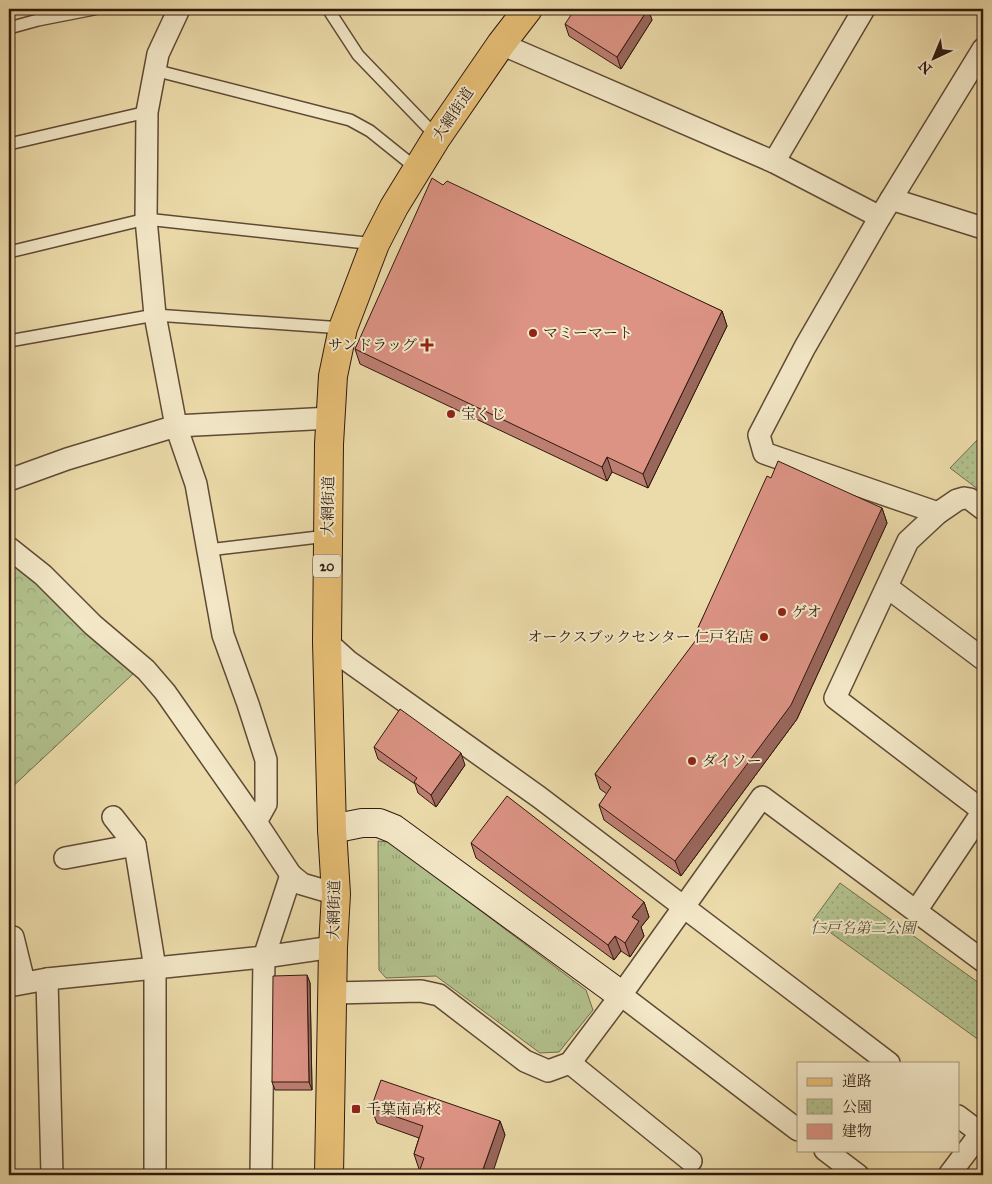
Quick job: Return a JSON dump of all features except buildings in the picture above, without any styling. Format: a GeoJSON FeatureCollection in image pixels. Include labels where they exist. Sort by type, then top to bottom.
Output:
{"type":"FeatureCollection","features":[{"type":"Feature","properties":{"kind":"main road","name":"大網街道"},"geometry":{"type":"LineString","coordinates":[[329,1175],[333,947],[336,894],[332,829],[327,642],[327,536],[333,376],[343,328],[375,244],[394,206],[437,137],[501,44],[528,9]]}},
{"type":"Feature","properties":{"kind":"street"},"geometry":{"type":"LineString","coordinates":[[179,9],[158,54],[147,112],[146,219],[155,315],[176,426],[196,484],[223,634],[266,760],[266,804],[256,822]]}},
{"type":"Feature","properties":{"kind":"street"},"geometry":{"type":"LineString","coordinates":[[774,162],[864,9]]}},
{"type":"Feature","properties":{"kind":"street"},"geometry":{"type":"LineString","coordinates":[[501,44],[774,162],[886,208],[983,228]]}},
{"type":"Feature","properties":{"kind":"street"},"geometry":{"type":"LineString","coordinates":[[938,513],[764,453],[759,435],[805,347],[886,208],[977,76],[983,50]]}},
{"type":"Feature","properties":{"kind":"street"},"geometry":{"type":"LineString","coordinates":[[9,480],[67,459],[176,426],[331,418]]}},
{"type":"Feature","properties":{"kind":"street"},"geometry":{"type":"LineString","coordinates":[[916,911],[983,811],[835,698],[908,541],[938,513],[957,500],[970,499],[983,509]]}},
{"type":"Feature","properties":{"kind":"street"},"geometry":{"type":"LineString","coordinates":[[9,548],[43,575],[93,625],[146,670],[165,692],[291,875],[302,884],[336,894]]}},
{"type":"Feature","properties":{"kind":"street"},"geometry":{"type":"LineString","coordinates":[[887,587],[983,659]]}},
{"type":"Feature","properties":{"kind":"street"},"geometry":{"type":"LineString","coordinates":[[327,642],[348,661],[539,797],[887,1062]]}},
{"type":"Feature","properties":{"kind":"street"},"geometry":{"type":"LineString","coordinates":[[333,993],[420,991],[439,995],[525,1060],[548,1070],[570,1063],[621,996],[762,797],[983,961]]}},
{"type":"Feature","properties":{"kind":"street"},"geometry":{"type":"LineString","coordinates":[[112,818],[135,845],[155,968],[155,1175]]}},
{"type":"Feature","properties":{"kind":"street"},"geometry":{"type":"LineString","coordinates":[[332,829],[362,823],[379,823],[394,829],[621,996],[797,1129]]}},
{"type":"Feature","properties":{"kind":"street"},"geometry":{"type":"LineString","coordinates":[[65,858],[135,845]]}},
{"type":"Feature","properties":{"kind":"street"},"geometry":{"type":"LineString","coordinates":[[261,1175],[264,957],[291,875]]}},
{"type":"Feature","properties":{"kind":"street"},"geometry":{"type":"LineString","coordinates":[[13,937],[16,984],[47,979],[264,957],[333,947]]}},
{"type":"Feature","properties":{"kind":"street"},"geometry":{"type":"LineString","coordinates":[[47,979],[52,1175]]}},
{"type":"Feature","properties":{"kind":"street"},"geometry":{"type":"LineString","coordinates":[[570,1063],[691,1161]]}},
{"type":"Feature","properties":{"kind":"street"},"geometry":{"type":"LineString","coordinates":[[949,1175],[983,1133],[960,1117]]}},
{"type":"Feature","properties":{"kind":"street"},"geometry":{"type":"LineString","coordinates":[[828,1152],[858,1175]]}},
{"type":"Feature","properties":{"kind":"lane"},"geometry":{"type":"LineString","coordinates":[[9,28],[94,9]]}},
{"type":"Feature","properties":{"kind":"lane"},"geometry":{"type":"LineString","coordinates":[[328,9],[358,56],[437,137]]}},
{"type":"Feature","properties":{"kind":"lane"},"geometry":{"type":"LineString","coordinates":[[154,70],[350,120],[370,131],[416,168]]}},
{"type":"Feature","properties":{"kind":"lane"},"geometry":{"type":"LineString","coordinates":[[9,144],[147,112]]}},
{"type":"Feature","properties":{"kind":"lane"},"geometry":{"type":"LineString","coordinates":[[9,252],[146,219],[375,244]]}},
{"type":"Feature","properties":{"kind":"lane"},"geometry":{"type":"LineString","coordinates":[[9,341],[155,315],[343,328]]}},
{"type":"Feature","properties":{"kind":"lane"},"geometry":{"type":"LineString","coordinates":[[208,550],[327,536]]}},
{"type":"Feature","properties":{"kind":"green space"},"geometry":{"type":"Polygon","coordinates":[[[983,434],[983,493],[950,468],[983,434]]]}},
{"type":"Feature","properties":{"kind":"green space"},"geometry":{"type":"Polygon","coordinates":[[[9,560],[19,566],[134,673],[9,790],[9,560]]]}},
{"type":"Feature","properties":{"kind":"green space"},"geometry":{"type":"Polygon","coordinates":[[[378,841],[389,842],[586,990],[593,1010],[559,1052],[540,1053],[436,976],[386,978],[379,970],[378,841]]]}},
{"type":"Feature","properties":{"kind":"green space","name":"仁戸名第二公園"},"geometry":{"type":"Polygon","coordinates":[[[840,883],[983,986],[983,1043],[813,920],[840,883]]]}},
{"type":"Feature","properties":{"kind":"place","name":"マミーマート"},"geometry":{"type":"Point","coordinates":[533,333]}},
{"type":"Feature","properties":{"kind":"place","name":"サンドラッグ"},"geometry":{"type":"Point","coordinates":[427,345]}},
{"type":"Feature","properties":{"kind":"place","name":"宝くじ"},"geometry":{"type":"Point","coordinates":[451,414]}},
{"type":"Feature","properties":{"kind":"place","name":"ゲオ"},"geometry":{"type":"Point","coordinates":[782,612]}},
{"type":"Feature","properties":{"kind":"place","name":"オークスブックセンター 仁戸名店"},"geometry":{"type":"Point","coordinates":[764,637]}},
{"type":"Feature","properties":{"kind":"place","name":"ダイソー"},"geometry":{"type":"Point","coordinates":[692,761]}},
{"type":"Feature","properties":{"kind":"place","name":"千葉南高校"},"geometry":{"type":"Point","coordinates":[356,1109]}}]}
